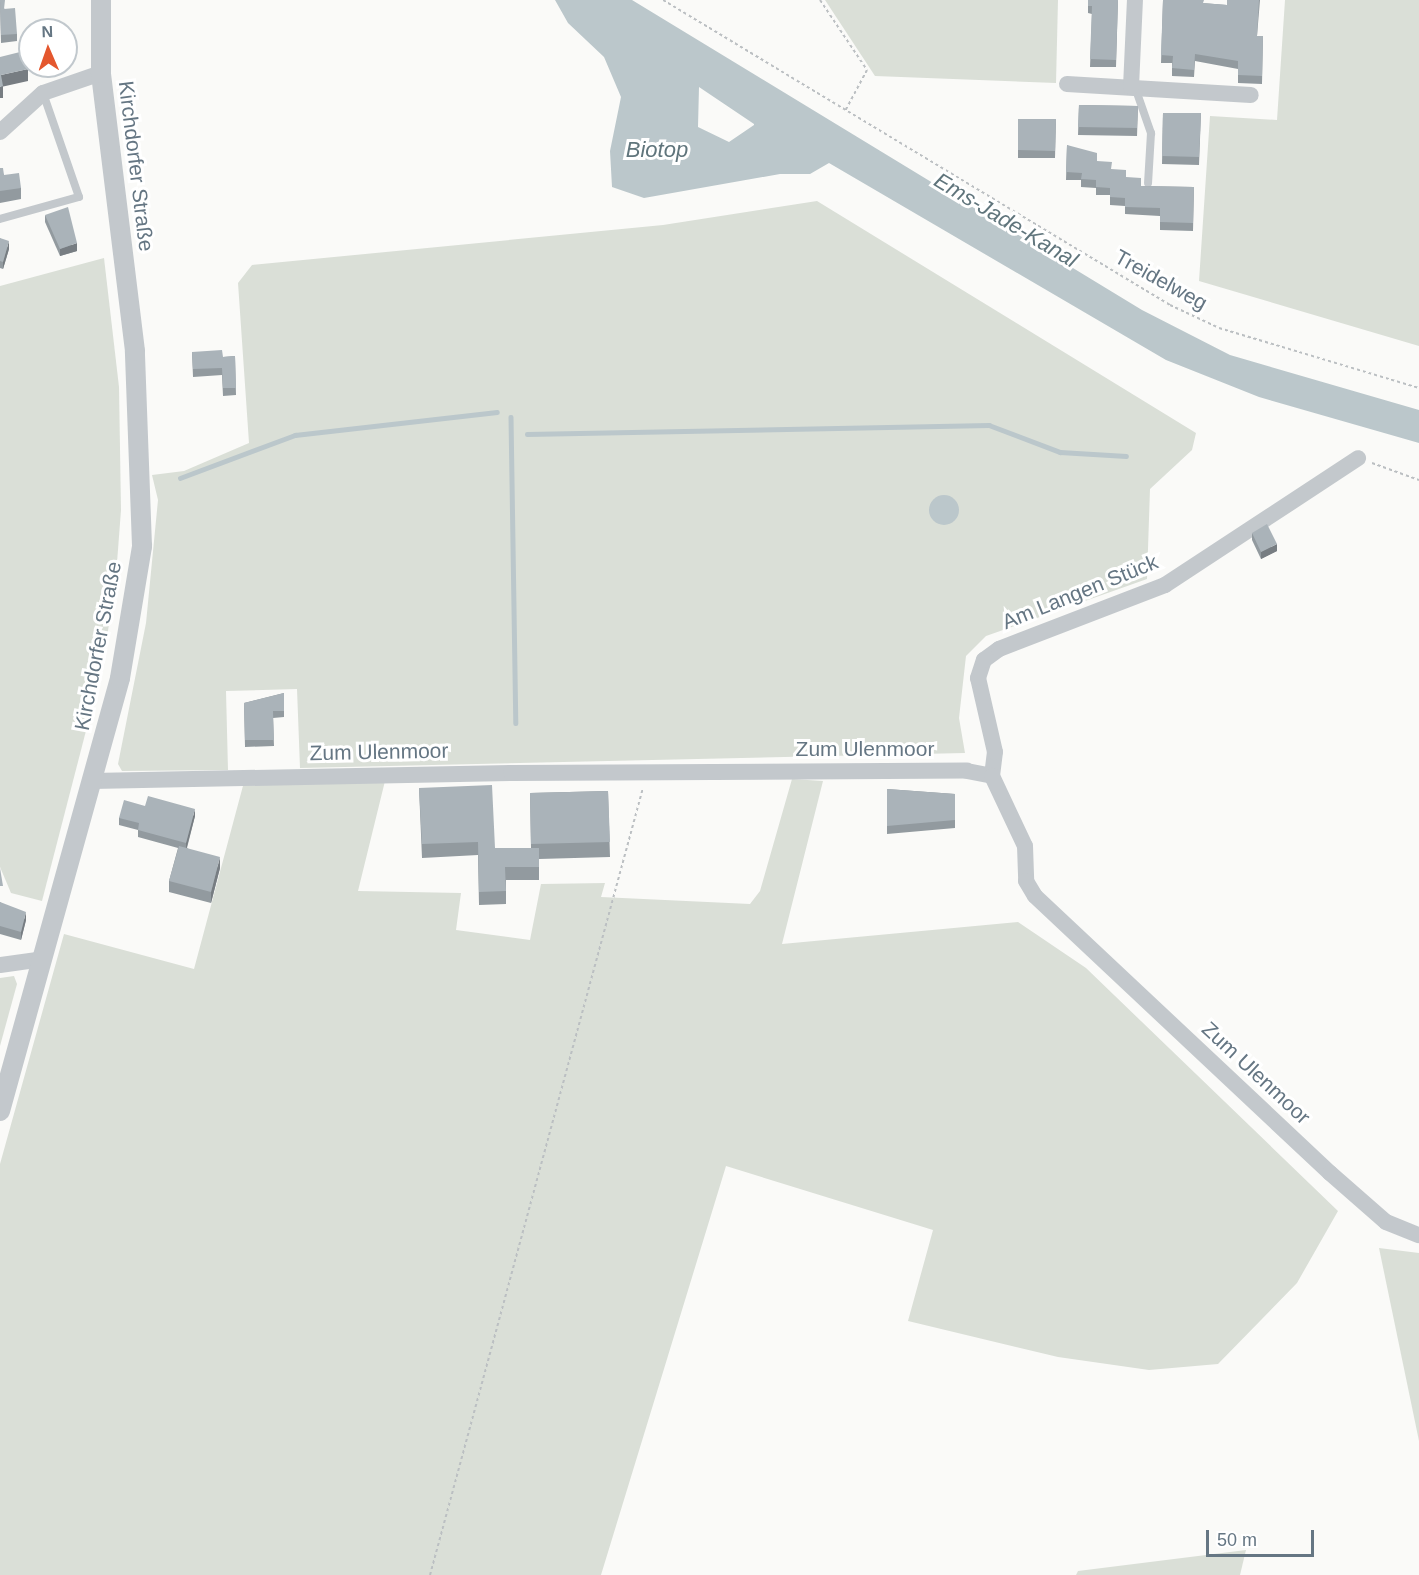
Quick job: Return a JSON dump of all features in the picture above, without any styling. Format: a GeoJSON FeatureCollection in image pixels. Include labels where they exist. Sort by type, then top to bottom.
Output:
{"type":"FeatureCollection","features":[{"type":"Feature","properties":{"kind":"street","name":"Kirchdorfer Straße"},"geometry":{"type":"LineString","coordinates":[[0,1111],[92,781],[134,612],[142,493],[135,351],[101,73],[101,0]]}},
{"type":"Feature","properties":{"kind":"street"},"geometry":{"type":"LineString","coordinates":[[1133,88],[1135,0]]}},
{"type":"Feature","properties":{"kind":"street"},"geometry":{"type":"LineString","coordinates":[[0,132],[43,93],[101,73]]}},
{"type":"Feature","properties":{"kind":"street"},"geometry":{"type":"LineString","coordinates":[[1067,84],[1251,95]]}},
{"type":"Feature","properties":{"kind":"street","name":"Am Langen Stück"},"geometry":{"type":"LineString","coordinates":[[992,776],[995,752],[978,678],[984,660],[999,649],[1165,585],[1358,458]]}},
{"type":"Feature","properties":{"kind":"street","name":"Zum Ulenmoor"},"geometry":{"type":"LineString","coordinates":[[92,781],[967,771],[992,776],[1025,846],[1026,881],[1035,896],[1338,1180],[1386,1222],[1419,1235]]}},
{"type":"Feature","properties":{"kind":"street"},"geometry":{"type":"LineString","coordinates":[[0,965],[43,959]]}},
{"type":"Feature","properties":{"kind":"lane"},"geometry":{"type":"LineString","coordinates":[[1133,88],[1151,133],[1148,183]]}},
{"type":"Feature","properties":{"kind":"lane"},"geometry":{"type":"LineString","coordinates":[[0,219],[80,197],[43,93]]}},
{"type":"Feature","properties":{"kind":"path","name":"Treidelweg"},"geometry":{"type":"LineString","coordinates":[[663,0],[1170,305],[1218,328],[1419,388]]}},
{"type":"Feature","properties":{"kind":"path"},"geometry":{"type":"LineString","coordinates":[[820,0],[867,70],[845,111]]}},
{"type":"Feature","properties":{"kind":"path"},"geometry":{"type":"LineString","coordinates":[[1358,458],[1419,480]]}},
{"type":"Feature","properties":{"kind":"path"},"geometry":{"type":"LineString","coordinates":[[430,1575],[647,773]]}},
{"type":"Feature","properties":{"kind":"shaded area"},"geometry":{"type":"Polygon","coordinates":[[[825,0],[1058,0],[1056,83],[875,76],[825,0]]]}},
{"type":"Feature","properties":{"kind":"shaded area"},"geometry":{"type":"Polygon","coordinates":[[[1285,0],[1419,0],[1419,346],[1199,281],[1210,116],[1277,120],[1285,0]]]}},
{"type":"Feature","properties":{"kind":"shaded area"},"geometry":{"type":"Polygon","coordinates":[[[817,201],[1196,433],[1192,450],[1150,489],[1147,579],[986,636],[966,656],[959,718],[965,753],[300,768],[297,689],[226,691],[228,770],[122,771],[118,764],[146,623],[158,500],[152,475],[184,471],[249,443],[238,283],[252,265],[663,225],[817,201]]]}},
{"type":"Feature","properties":{"kind":"shaded area"},"geometry":{"type":"Polygon","coordinates":[[[104,258],[119,387],[121,510],[116,576],[103,665],[42,901],[11,893],[0,867],[0,286],[104,258]]]}},
{"type":"Feature","properties":{"kind":"shaded area"},"geometry":{"type":"Polygon","coordinates":[[[792,779],[823,781],[782,944],[1018,922],[1086,968],[1338,1211],[1297,1283],[1218,1364],[1149,1370],[1058,1357],[908,1321],[933,1230],[726,1166],[601,1575],[0,1575],[0,1164],[64,934],[194,969],[244,782],[385,781],[358,891],[461,893],[456,930],[530,940],[541,884],[605,883],[601,897],[750,904],[760,891],[792,779]]]}},
{"type":"Feature","properties":{"kind":"shaded area"},"geometry":{"type":"Polygon","coordinates":[[[14,976],[17,984],[0,1046],[0,978],[14,976]]]}},
{"type":"Feature","properties":{"kind":"shaded area"},"geometry":{"type":"Polygon","coordinates":[[[1379,1248],[1419,1253],[1419,1441],[1379,1248]]]}},
{"type":"Feature","properties":{"kind":"shaded area"},"geometry":{"type":"Polygon","coordinates":[[[1246,1550],[1240,1575],[1076,1575],[1078,1571],[1246,1550]]]}},
{"type":"Feature","properties":{"kind":"water","name":"Biotop"},"geometry":{"type":"Polygon","coordinates":[[[555,0],[632,0],[1142,310],[1230,355],[1419,410],[1419,443],[1259,397],[1166,360],[829,163],[810,174],[780,174],[644,198],[612,187],[610,151],[621,97],[604,57],[568,23],[555,0]],[[699,87],[698,127],[729,142],[754,124],[699,87]]]}},
{"type":"Feature","properties":{"kind":"water"},"geometry":{"type":"Polygon","coordinates":[[[944,495],[954,500],[959,510],[954,520],[944,525],[934,520],[929,510],[934,500],[944,495]]]}},
{"type":"Feature","properties":{"kind":"building"},"geometry":{"type":"Polygon","coordinates":[[[0,0],[5,0],[4,9],[15,8],[17,34],[1,35],[0,0]]]}},
{"type":"Feature","properties":{"kind":"building"},"geometry":{"type":"Polygon","coordinates":[[[1088,0],[1118,0],[1116,60],[1090,59],[1092,6],[1088,6],[1088,0]]]}},
{"type":"Feature","properties":{"kind":"building"},"geometry":{"type":"Polygon","coordinates":[[[1163,0],[1204,0],[1203,3],[1227,5],[1227,0],[1259,0],[1257,36],[1263,36],[1262,76],[1238,75],[1238,61],[1195,54],[1194,70],[1172,68],[1173,56],[1161,55],[1163,0]]]}},
{"type":"Feature","properties":{"kind":"building"},"geometry":{"type":"Polygon","coordinates":[[[18,52],[18,71],[1,75],[3,86],[0,87],[0,57],[18,52]]]}},
{"type":"Feature","properties":{"kind":"building"},"geometry":{"type":"Polygon","coordinates":[[[1079,105],[1138,106],[1137,128],[1078,127],[1079,105]]]}},
{"type":"Feature","properties":{"kind":"building"},"geometry":{"type":"Polygon","coordinates":[[[1163,113],[1201,113],[1199,157],[1162,156],[1163,113]]]}},
{"type":"Feature","properties":{"kind":"building"},"geometry":{"type":"Polygon","coordinates":[[[1018,119],[1056,119],[1055,151],[1018,150],[1018,119]]]}},
{"type":"Feature","properties":{"kind":"building"},"geometry":{"type":"Polygon","coordinates":[[[1067,145],[1097,153],[1097,161],[1112,162],[1111,169],[1126,170],[1126,177],[1141,178],[1141,186],[1194,187],[1193,223],[1160,222],[1160,208],[1125,207],[1125,198],[1110,197],[1110,188],[1096,187],[1096,180],[1081,179],[1082,173],[1066,172],[1067,145]]]}},
{"type":"Feature","properties":{"kind":"building"},"geometry":{"type":"Polygon","coordinates":[[[0,168],[3,168],[4,175],[19,173],[21,188],[0,191],[0,168]]]}},
{"type":"Feature","properties":{"kind":"building"},"geometry":{"type":"Polygon","coordinates":[[[68,207],[77,243],[60,249],[45,215],[68,207]]]}},
{"type":"Feature","properties":{"kind":"building"},"geometry":{"type":"Polygon","coordinates":[[[0,238],[9,241],[3,262],[0,261],[0,238]]]}},
{"type":"Feature","properties":{"kind":"building"},"geometry":{"type":"Polygon","coordinates":[[[222,350],[223,357],[235,356],[236,388],[223,388],[222,368],[193,369],[192,352],[222,350]]]}},
{"type":"Feature","properties":{"kind":"building"},"geometry":{"type":"Polygon","coordinates":[[[1267,524],[1277,544],[1261,552],[1252,533],[1267,524]]]}},
{"type":"Feature","properties":{"kind":"building"},"geometry":{"type":"Polygon","coordinates":[[[284,693],[284,711],[273,711],[274,740],[245,740],[244,703],[284,693]]]}},
{"type":"Feature","properties":{"kind":"building"},"geometry":{"type":"Polygon","coordinates":[[[492,785],[495,848],[539,848],[539,867],[505,867],[506,891],[479,892],[478,842],[422,844],[419,788],[492,785]]]}},
{"type":"Feature","properties":{"kind":"building"},"geometry":{"type":"Polygon","coordinates":[[[887,789],[955,794],[955,820],[887,826],[887,789]]]}},
{"type":"Feature","properties":{"kind":"building"},"geometry":{"type":"Polygon","coordinates":[[[608,791],[610,842],[531,844],[530,793],[608,791]]]}},
{"type":"Feature","properties":{"kind":"building"},"geometry":{"type":"Polygon","coordinates":[[[148,796],[195,809],[186,843],[138,830],[139,823],[119,818],[124,800],[145,806],[148,796]]]}},
{"type":"Feature","properties":{"kind":"building"},"geometry":{"type":"Polygon","coordinates":[[[179,846],[220,857],[211,892],[169,881],[179,846]]]}},
{"type":"Feature","properties":{"kind":"building"},"geometry":{"type":"Polygon","coordinates":[[[0,868],[3,886],[0,886],[0,868]]]}},
{"type":"Feature","properties":{"kind":"building"},"geometry":{"type":"Polygon","coordinates":[[[0,902],[26,912],[21,932],[0,926],[0,902]]]}},
{"type":"Feature","properties":{"kind":"waterway"},"geometry":{"type":"LineString","coordinates":[[180,478],[295,435],[497,412]]}},
{"type":"Feature","properties":{"kind":"waterway"},"geometry":{"type":"LineString","coordinates":[[511,417],[516,723]]}},
{"type":"Feature","properties":{"kind":"waterway"},"geometry":{"type":"LineString","coordinates":[[527,434],[989,425],[1060,452],[1126,456]]}},
{"type":"Feature","properties":{"kind":"water label","name":"Ems-Jade-Kanal"},"geometry":{"type":"Point","coordinates":[1006,220]}}]}
